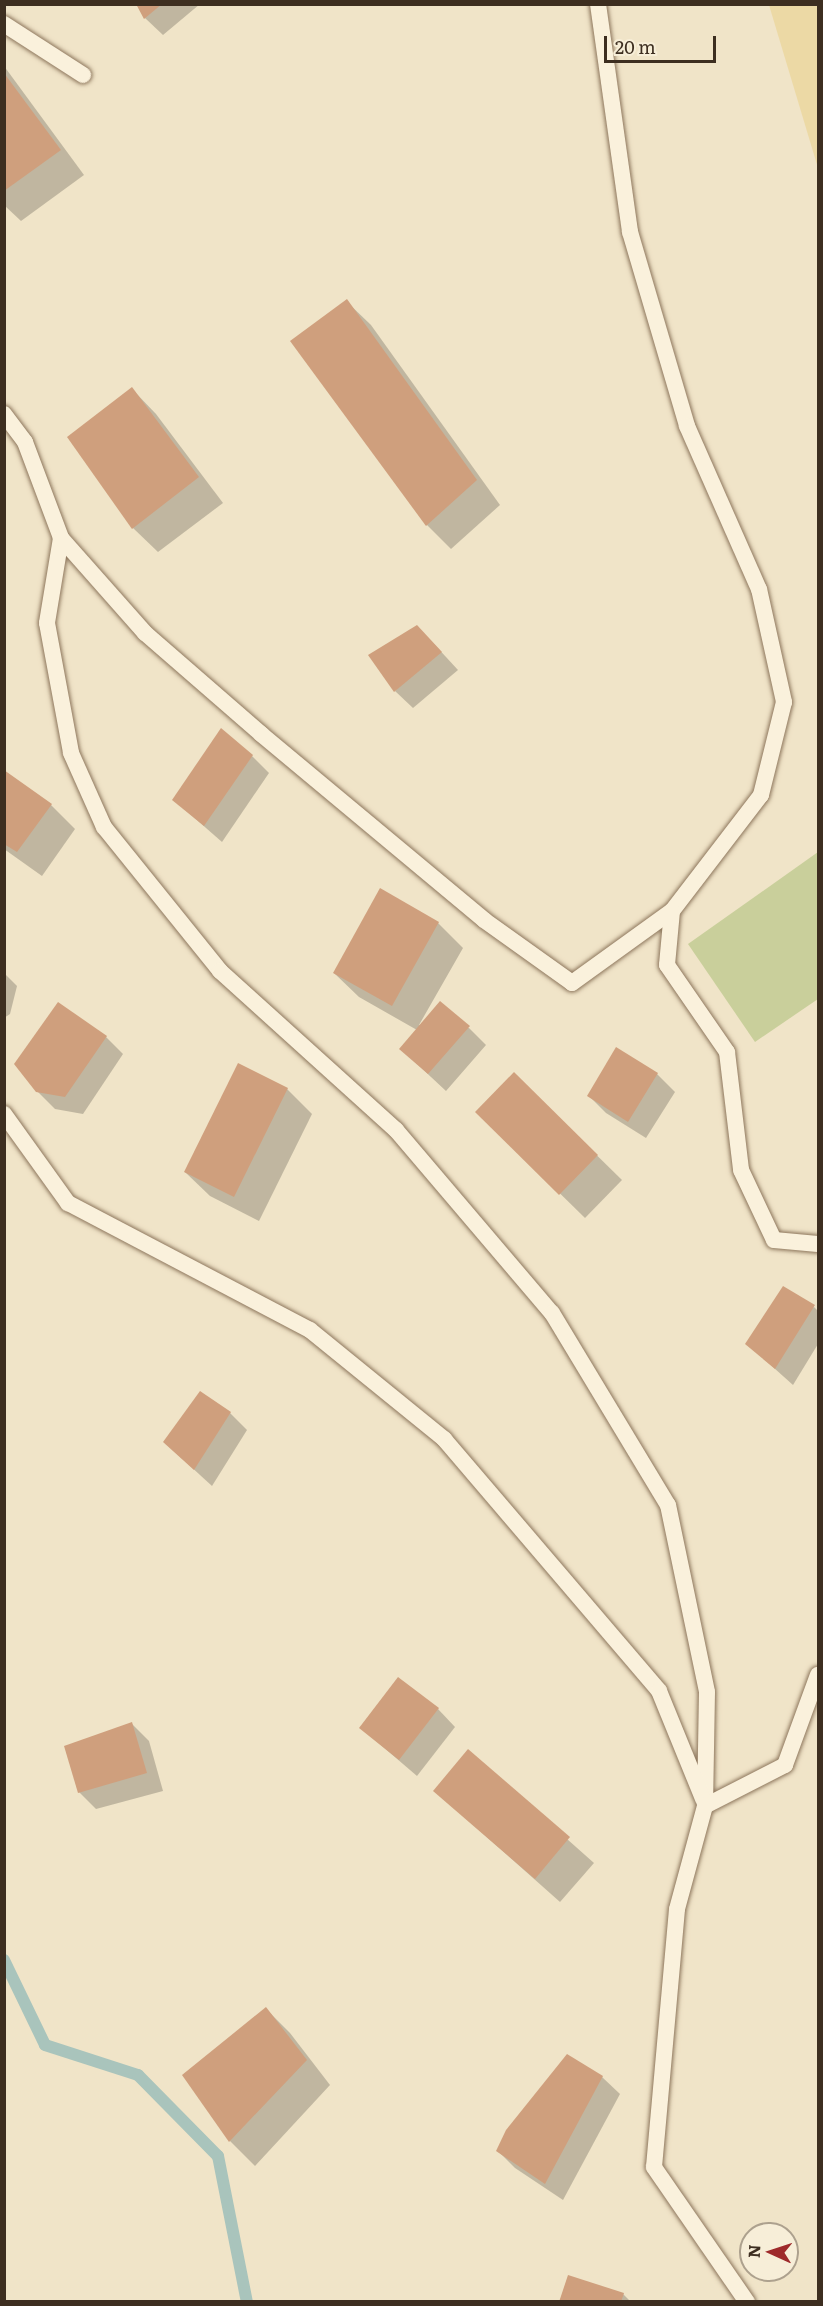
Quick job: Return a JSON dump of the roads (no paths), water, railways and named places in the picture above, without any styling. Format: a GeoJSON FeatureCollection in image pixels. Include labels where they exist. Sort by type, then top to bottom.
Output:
{"type":"FeatureCollection","features":[{"type":"Feature","properties":{"kind":"lane"},"geometry":{"type":"LineString","coordinates":[[4,414],[25,442],[61,538],[145,633],[252,726],[484,920],[572,983],[672,911],[761,795],[784,702],[759,589],[687,426],[630,232],[598,4]]}},
{"type":"Feature","properties":{"kind":"lane"},"geometry":{"type":"LineString","coordinates":[[4,24],[83,75]]}},
{"type":"Feature","properties":{"kind":"lane"},"geometry":{"type":"LineString","coordinates":[[61,538],[47,623],[71,753],[104,827],[220,971],[396,1130],[552,1313],[668,1505],[707,1692],[705,1806],[677,1909],[654,2167],[747,2301]]}},
{"type":"Feature","properties":{"kind":"lane"},"geometry":{"type":"LineString","coordinates":[[672,911],[667,965],[727,1052],[741,1170],[774,1240],[819,1244]]}},
{"type":"Feature","properties":{"kind":"lane"},"geometry":{"type":"LineString","coordinates":[[4,1114],[68,1203],[310,1330],[444,1439],[659,1691],[705,1806]]}},
{"type":"Feature","properties":{"kind":"lane"},"geometry":{"type":"LineString","coordinates":[[705,1806],[785,1765],[819,1675]]}},
{"type":"Feature","properties":{"kind":"waterway"},"geometry":{"type":"LineString","coordinates":[[4,1960],[45,2045],[138,2075],[218,2156],[247,2302]]}}]}
